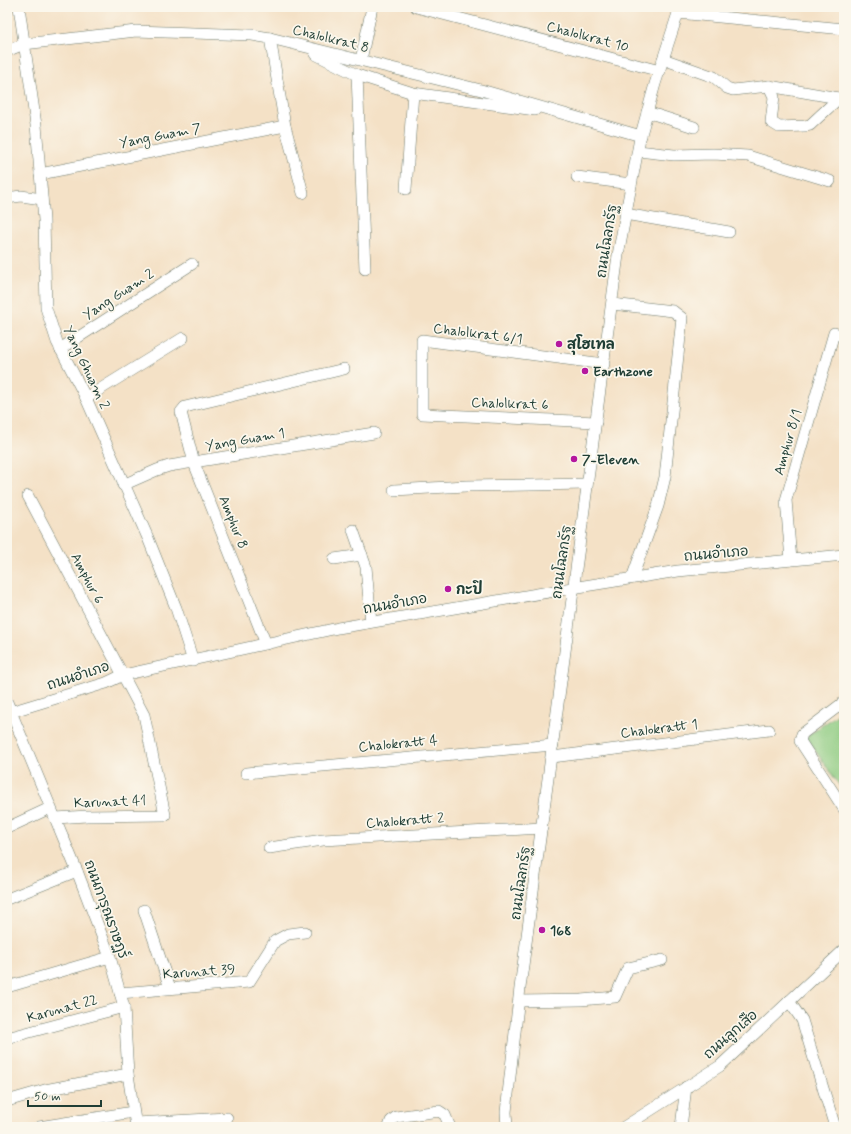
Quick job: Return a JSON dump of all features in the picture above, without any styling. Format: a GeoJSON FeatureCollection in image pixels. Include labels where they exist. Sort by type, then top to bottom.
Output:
{"type":"FeatureCollection","features":[{"type":"Feature","properties":{"kind":"street","name":"Yang Ghuam 2"},"geometry":{"type":"LineString","coordinates":[[19,7],[36,125],[42,199],[46,308],[60,349],[86,398],[176,608],[193,661]]}},
{"type":"Feature","properties":{"kind":"street"},"geometry":{"type":"LineString","coordinates":[[361,60],[372,7]]}},
{"type":"Feature","properties":{"kind":"street","name":"Chalolkrat 10"},"geometry":{"type":"LineString","coordinates":[[416,7],[660,71]]}},
{"type":"Feature","properties":{"kind":"street"},"geometry":{"type":"LineString","coordinates":[[679,10],[844,29]]}},
{"type":"Feature","properties":{"kind":"street","name":"ถนนโฉลกรัฐ"},"geometry":{"type":"LineString","coordinates":[[507,1127],[506,1112],[572,588],[625,214],[647,112],[679,10]]}},
{"type":"Feature","properties":{"kind":"street","name":"Chalolkrat 8"},"geometry":{"type":"LineString","coordinates":[[7,51],[24,44],[136,31],[252,35],[361,60],[641,136]]}},
{"type":"Feature","properties":{"kind":"street"},"geometry":{"type":"LineString","coordinates":[[270,38],[285,126],[303,193]]}},
{"type":"Feature","properties":{"kind":"street"},"geometry":{"type":"LineString","coordinates":[[304,47],[357,75],[413,92],[524,110],[552,111]]}},
{"type":"Feature","properties":{"kind":"street"},"geometry":{"type":"LineString","coordinates":[[663,59],[714,77],[727,88],[732,90],[769,86],[842,99]]}},
{"type":"Feature","properties":{"kind":"street"},"geometry":{"type":"LineString","coordinates":[[357,75],[365,269]]}},
{"type":"Feature","properties":{"kind":"street"},"geometry":{"type":"LineString","coordinates":[[769,86],[774,97],[771,122],[779,127],[810,125],[842,99]]}},
{"type":"Feature","properties":{"kind":"street"},"geometry":{"type":"LineString","coordinates":[[406,189],[413,92]]}},
{"type":"Feature","properties":{"kind":"street"},"geometry":{"type":"LineString","coordinates":[[647,112],[694,127]]}},
{"type":"Feature","properties":{"kind":"street","name":"Yang Guam 7"},"geometry":{"type":"LineString","coordinates":[[40,174],[285,126]]}},
{"type":"Feature","properties":{"kind":"street"},"geometry":{"type":"LineString","coordinates":[[638,151],[674,155],[714,154],[748,156],[830,181]]}},
{"type":"Feature","properties":{"kind":"street"},"geometry":{"type":"LineString","coordinates":[[577,177],[631,184]]}},
{"type":"Feature","properties":{"kind":"street"},"geometry":{"type":"LineString","coordinates":[[7,198],[21,196],[42,199]]}},
{"type":"Feature","properties":{"kind":"street"},"geometry":{"type":"LineString","coordinates":[[625,214],[729,232]]}},
{"type":"Feature","properties":{"kind":"street","name":"Yang Guam 2"},"geometry":{"type":"LineString","coordinates":[[60,349],[192,264]]}},
{"type":"Feature","properties":{"kind":"street"},"geometry":{"type":"LineString","coordinates":[[612,304],[674,311],[681,316],[682,322],[665,477],[658,506],[632,578]]}},
{"type":"Feature","properties":{"kind":"street","name":"Amphur 8/1"},"geometry":{"type":"LineString","coordinates":[[791,560],[786,500],[839,335]]}},
{"type":"Feature","properties":{"kind":"street"},"geometry":{"type":"LineString","coordinates":[[86,398],[183,338]]}},
{"type":"Feature","properties":{"kind":"street","name":"Chalolkrat 6/1"},"geometry":{"type":"LineString","coordinates":[[422,414],[422,340],[604,364]]}},
{"type":"Feature","properties":{"kind":"street","name":"Amphur 8"},"geometry":{"type":"LineString","coordinates":[[266,644],[194,463],[181,417],[181,410],[185,406],[228,395],[344,369]]}},
{"type":"Feature","properties":{"kind":"street","name":"Chalolkrat 6"},"geometry":{"type":"LineString","coordinates":[[422,414],[596,422]]}},
{"type":"Feature","properties":{"kind":"street","name":"Yang Guam 1"},"geometry":{"type":"LineString","coordinates":[[123,485],[164,468],[374,433]]}},
{"type":"Feature","properties":{"kind":"street"},"geometry":{"type":"LineString","coordinates":[[394,490],[466,486],[587,484]]}},
{"type":"Feature","properties":{"kind":"street","name":"Amphur 6"},"geometry":{"type":"LineString","coordinates":[[28,496],[146,721],[165,815]]}},
{"type":"Feature","properties":{"kind":"street"},"geometry":{"type":"LineString","coordinates":[[352,530],[366,567],[371,622]]}},
{"type":"Feature","properties":{"kind":"street"},"geometry":{"type":"LineString","coordinates":[[334,559],[362,555]]}},
{"type":"Feature","properties":{"kind":"street","name":"ถนนอำเภอ"},"geometry":{"type":"LineString","coordinates":[[9,709],[106,683],[123,675],[371,622],[678,571],[844,555]]}},
{"type":"Feature","properties":{"kind":"street"},"geometry":{"type":"LineString","coordinates":[[844,702],[802,734],[800,741],[844,809]]}},
{"type":"Feature","properties":{"kind":"street","name":"ถนนการุณราษฏร์"},"geometry":{"type":"LineString","coordinates":[[9,709],[50,808],[56,818],[110,957],[124,1007],[128,1074],[136,1125]]}},
{"type":"Feature","properties":{"kind":"street","name":"Chalokratt 1"},"geometry":{"type":"LineString","coordinates":[[552,756],[769,730]]}},
{"type":"Feature","properties":{"kind":"street","name":"Chalokratt 4"},"geometry":{"type":"LineString","coordinates":[[246,773],[553,745]]}},
{"type":"Feature","properties":{"kind":"street"},"geometry":{"type":"LineString","coordinates":[[7,828],[50,808]]}},
{"type":"Feature","properties":{"kind":"street","name":"Karunat 41"},"geometry":{"type":"LineString","coordinates":[[56,818],[165,815]]}},
{"type":"Feature","properties":{"kind":"street","name":"Chalokratt 2"},"geometry":{"type":"LineString","coordinates":[[270,848],[323,840],[542,828]]}},
{"type":"Feature","properties":{"kind":"street"},"geometry":{"type":"LineString","coordinates":[[7,899],[77,871]]}},
{"type":"Feature","properties":{"kind":"street"},"geometry":{"type":"LineString","coordinates":[[144,910],[170,988]]}},
{"type":"Feature","properties":{"kind":"street","name":"Karunat 39"},"geometry":{"type":"LineString","coordinates":[[120,992],[249,982],[275,941],[288,934],[305,932]]}},
{"type":"Feature","properties":{"kind":"street","name":"ถนนลูกเสือ"},"geometry":{"type":"LineString","coordinates":[[624,1127],[720,1066],[844,950]]}},
{"type":"Feature","properties":{"kind":"street"},"geometry":{"type":"LineString","coordinates":[[7,987],[110,957]]}},
{"type":"Feature","properties":{"kind":"street"},"geometry":{"type":"LineString","coordinates":[[520,1001],[581,1000],[615,997],[628,968],[662,960]]}},
{"type":"Feature","properties":{"kind":"street"},"geometry":{"type":"LineString","coordinates":[[789,1001],[802,1020],[834,1127]]}},
{"type":"Feature","properties":{"kind":"street","name":"Karunat 22"},"geometry":{"type":"LineString","coordinates":[[7,1038],[124,1007]]}},
{"type":"Feature","properties":{"kind":"street"},"geometry":{"type":"LineString","coordinates":[[7,1100],[45,1090],[128,1074]]}},
{"type":"Feature","properties":{"kind":"street"},"geometry":{"type":"LineString","coordinates":[[681,1127],[686,1087]]}},
{"type":"Feature","properties":{"kind":"street"},"geometry":{"type":"LineString","coordinates":[[827,1127],[829,1109]]}},
{"type":"Feature","properties":{"kind":"street"},"geometry":{"type":"LineString","coordinates":[[389,1127],[391,1121],[396,1117],[438,1111],[445,1115],[450,1127]]}},
{"type":"Feature","properties":{"kind":"street"},"geometry":{"type":"LineString","coordinates":[[39,1127],[133,1112]]}},
{"type":"Feature","properties":{"kind":"street"},"geometry":{"type":"LineString","coordinates":[[136,1125],[227,1118]]}},
{"type":"Feature","properties":{"kind":"green space"},"geometry":{"type":"Polygon","coordinates":[[[844,710],[844,792],[806,737],[844,710]]]}},
{"type":"Feature","properties":{"kind":"place","name":"สุโฮเทล"},"geometry":{"type":"Point","coordinates":[559,344]}},
{"type":"Feature","properties":{"kind":"place","name":"Earthzone"},"geometry":{"type":"Point","coordinates":[585,371]}},
{"type":"Feature","properties":{"kind":"place","name":"7-Eleven"},"geometry":{"type":"Point","coordinates":[574,459]}},
{"type":"Feature","properties":{"kind":"place","name":"กะปิ"},"geometry":{"type":"Point","coordinates":[448,589]}},
{"type":"Feature","properties":{"kind":"place","name":"168"},"geometry":{"type":"Point","coordinates":[542,930]}}]}
